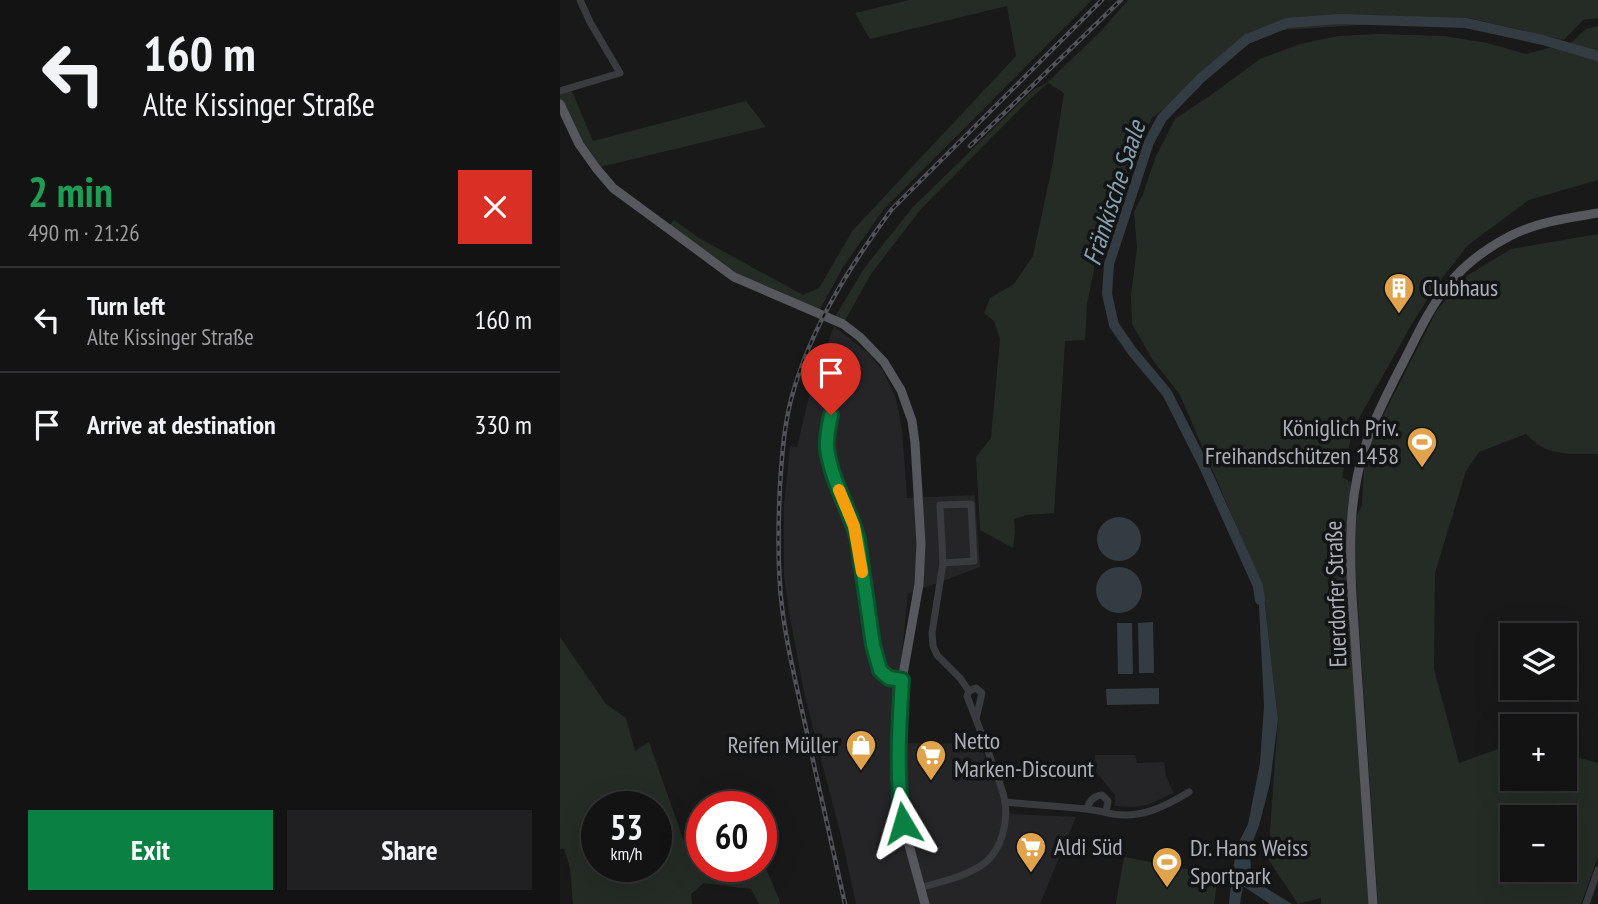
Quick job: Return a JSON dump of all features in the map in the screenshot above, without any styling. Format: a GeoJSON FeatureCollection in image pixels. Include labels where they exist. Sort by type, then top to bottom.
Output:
{"type":"FeatureCollection","features":[{"type":"Feature","properties":{"kind":"main road"},"geometry":{"type":"LineString","coordinates":[[561,106],[579,144],[613,188],[734,277],[842,324],[871,348],[893,375],[901,390],[912,421],[920,522],[919,584],[902,680],[898,733],[900,797],[903,823],[925,904]]}},
{"type":"Feature","properties":{"kind":"main road","name":"Euerdorfer Straße"},"geometry":{"type":"LineString","coordinates":[[1373,904],[1350,545],[1352,509],[1362,457],[1377,416],[1397,375],[1431,308],[1448,285],[1478,256],[1512,235],[1529,228],[1598,213]]}},
{"type":"Feature","properties":{"kind":"street"},"geometry":{"type":"LineString","coordinates":[[560,91],[620,72],[580,0]]}},
{"type":"Feature","properties":{"kind":"street"},"geometry":{"type":"LineString","coordinates":[[848,375],[831,415],[827,450],[858,540],[870,632],[876,657],[884,674],[889,678],[902,680]]}},
{"type":"Feature","properties":{"kind":"street"},"geometry":{"type":"LineString","coordinates":[[920,888],[962,875],[988,860],[1002,837],[1005,803],[967,696],[968,691],[960,678],[937,655],[933,646],[932,633],[943,563],[940,505],[971,504],[974,561],[943,563]]}},
{"type":"Feature","properties":{"kind":"street"},"geometry":{"type":"LineString","coordinates":[[968,691],[976,688],[982,694],[976,719]]}},
{"type":"Feature","properties":{"kind":"street"},"geometry":{"type":"LineString","coordinates":[[1005,803],[1087,809],[1122,815],[1142,813],[1170,804],[1189,792]]}},
{"type":"Feature","properties":{"kind":"street"},"geometry":{"type":"LineString","coordinates":[[1087,809],[1092,799],[1102,795],[1108,801],[1106,812]]}},
{"type":"Feature","properties":{"kind":"street"},"geometry":{"type":"LineString","coordinates":[[1586,904],[1598,870]]}},
{"type":"Feature","properties":{"kind":"shaded area"},"geometry":{"type":"Polygon","coordinates":[[[909,0],[1092,0],[884,209],[843,267],[820,309],[807,308],[734,277],[667,228],[674,220],[699,238],[803,295],[819,288],[853,230],[1016,56],[1007,6],[870,39],[855,13],[909,0]]]}},
{"type":"Feature","properties":{"kind":"shaded area"},"geometry":{"type":"Polygon","coordinates":[[[1128,0],[1598,0],[1598,18],[1583,20],[1564,40],[1469,18],[1265,31],[1152,118],[1103,224],[1087,304],[1085,340],[1065,341],[1054,513],[1014,519],[1013,548],[980,530],[976,457],[991,438],[1000,339],[994,321],[984,313],[990,298],[1014,284],[1033,256],[1064,93],[1048,83],[1030,99],[921,209],[871,274],[843,324],[833,320],[865,267],[913,207],[1033,90],[1048,82],[1102,30],[1128,0]]]}},
{"type":"Feature","properties":{"kind":"shaded area"},"geometry":{"type":"Polygon","coordinates":[[[1598,26],[1598,180],[1529,200],[1468,245],[1436,286],[1410,327],[1353,429],[1342,477],[1352,483],[1346,529],[1349,619],[1361,760],[1369,904],[1321,904],[1321,898],[1298,904],[1268,859],[1278,720],[1264,597],[1246,548],[1180,395],[1152,359],[1132,324],[1131,295],[1137,248],[1134,212],[1156,156],[1175,119],[1260,59],[1300,44],[1338,36],[1378,34],[1444,36],[1487,43],[1526,54],[1572,42],[1586,29],[1598,26]]]}},
{"type":"Feature","properties":{"kind":"shaded area"},"geometry":{"type":"Polygon","coordinates":[[[570,87],[593,141],[746,101],[766,127],[596,168],[560,104],[560,91],[570,87]]]}},
{"type":"Feature","properties":{"kind":"shaded area"},"geometry":{"type":"Polygon","coordinates":[[[1598,234],[1598,454],[1551,451],[1534,442],[1526,434],[1479,452],[1466,471],[1435,573],[1434,669],[1459,763],[1500,748],[1500,791],[1577,791],[1577,757],[1598,763],[1598,857],[1581,904],[1378,904],[1354,522],[1362,505],[1364,468],[1371,439],[1437,310],[1468,275],[1511,249],[1598,234]]]}},
{"type":"Feature","properties":{"kind":"shaded area"},"geometry":{"type":"Polygon","coordinates":[[[834,326],[870,355],[883,371],[896,398],[902,430],[907,498],[975,495],[980,567],[908,594],[893,743],[979,744],[1011,814],[1076,817],[1040,904],[856,904],[805,697],[784,575],[784,506],[790,446],[797,447],[811,388],[834,326]]]}},
{"type":"Feature","properties":{"kind":"shaded area"},"geometry":{"type":"Polygon","coordinates":[[[1119,517],[1134,524],[1141,539],[1134,554],[1119,561],[1104,554],[1097,539],[1104,524],[1119,517]]]}},
{"type":"Feature","properties":{"kind":"shaded area"},"geometry":{"type":"Polygon","coordinates":[[[1119,567],[1135,574],[1142,590],[1135,606],[1119,613],[1103,606],[1096,590],[1103,574],[1119,567]]]}},
{"type":"Feature","properties":{"kind":"shaded area"},"geometry":{"type":"Polygon","coordinates":[[[1258,586],[1264,597],[1278,720],[1270,783],[1259,826],[1250,848],[1251,872],[1266,888],[1292,904],[1270,904],[1243,886],[1240,904],[1229,904],[1238,844],[1248,824],[1260,763],[1264,706],[1258,586]]]}},
{"type":"Feature","properties":{"kind":"shaded area"},"geometry":{"type":"Polygon","coordinates":[[[1153,622],[1154,673],[1139,673],[1138,623],[1153,622]]]}},
{"type":"Feature","properties":{"kind":"shaded area"},"geometry":{"type":"Polygon","coordinates":[[[1117,623],[1132,623],[1133,674],[1118,674],[1117,623]]]}},
{"type":"Feature","properties":{"kind":"shaded area"},"geometry":{"type":"Polygon","coordinates":[[[560,637],[606,704],[626,718],[635,751],[649,742],[666,791],[581,791],[581,882],[672,882],[672,807],[686,847],[686,882],[772,882],[780,904],[759,904],[751,889],[704,883],[691,894],[692,904],[573,904],[570,868],[564,849],[560,849],[560,637]]]}},
{"type":"Feature","properties":{"kind":"shaded area"},"geometry":{"type":"Polygon","coordinates":[[[1159,688],[1159,704],[1107,705],[1106,689],[1159,688]]]}},
{"type":"Feature","properties":{"kind":"shaded area"},"geometry":{"type":"Polygon","coordinates":[[[1095,755],[1135,755],[1137,763],[1164,762],[1166,777],[1174,793],[1147,805],[1115,806],[1115,795],[1096,772],[1095,755]]]}},
{"type":"Feature","properties":{"kind":"shaded area","name":"Dr. Hans Weiss Sportpark"},"geometry":{"type":"Polygon","coordinates":[[[1124,857],[1218,875],[1214,904],[1116,904],[1124,857]]]}},
{"type":"Feature","properties":{"kind":"waterway","name":"Fränkische Saale"},"geometry":{"type":"LineString","coordinates":[[1260,600],[1258,586],[1203,464],[1167,393],[1114,325],[1107,294],[1109,264],[1149,142],[1162,118],[1201,78],[1247,39],[1287,23],[1339,19],[1466,23],[1543,40],[1598,56]]}},
{"type":"Feature","properties":{"kind":"railway"},"geometry":{"type":"LineString","coordinates":[[845,904],[790,656],[780,592],[780,485],[785,429],[792,396],[810,346],[833,298],[892,209],[1102,0]]}},
{"type":"Feature","properties":{"kind":"railway"},"geometry":{"type":"LineString","coordinates":[[970,146],[1121,0]]}},
{"type":"Feature","properties":{"kind":"slow traffic"},"geometry":{"type":"LineString","coordinates":[[839,490],[858,540],[862,572]]}},
{"type":"Feature","properties":{"kind":"place","name":"Clubhaus"},"geometry":{"type":"Point","coordinates":[1399,315]}},
{"type":"Feature","properties":{"kind":"place","name":"Königlich Priv. Freihandschützen 1458"},"geometry":{"type":"Point","coordinates":[1422,469]}},
{"type":"Feature","properties":{"kind":"place","name":"Reifen Müller"},"geometry":{"type":"Point","coordinates":[861,772]}},
{"type":"Feature","properties":{"kind":"place","name":"Netto Marken-Discount"},"geometry":{"type":"Point","coordinates":[931,782]}},
{"type":"Feature","properties":{"kind":"place","name":"Aldi Süd"},"geometry":{"type":"Point","coordinates":[1031,874]}},
{"type":"Feature","properties":{"kind":"place","name":"Dr. Hans Weiss Sportpark"},"geometry":{"type":"Point","coordinates":[1167,889]}},
{"type":"Feature","properties":{"kind":"route"},"geometry":{"type":"LineString","coordinates":[[831,415],[827,450],[858,540],[871,639],[880,670],[889,678],[902,680],[898,771],[903,823]]}}]}
